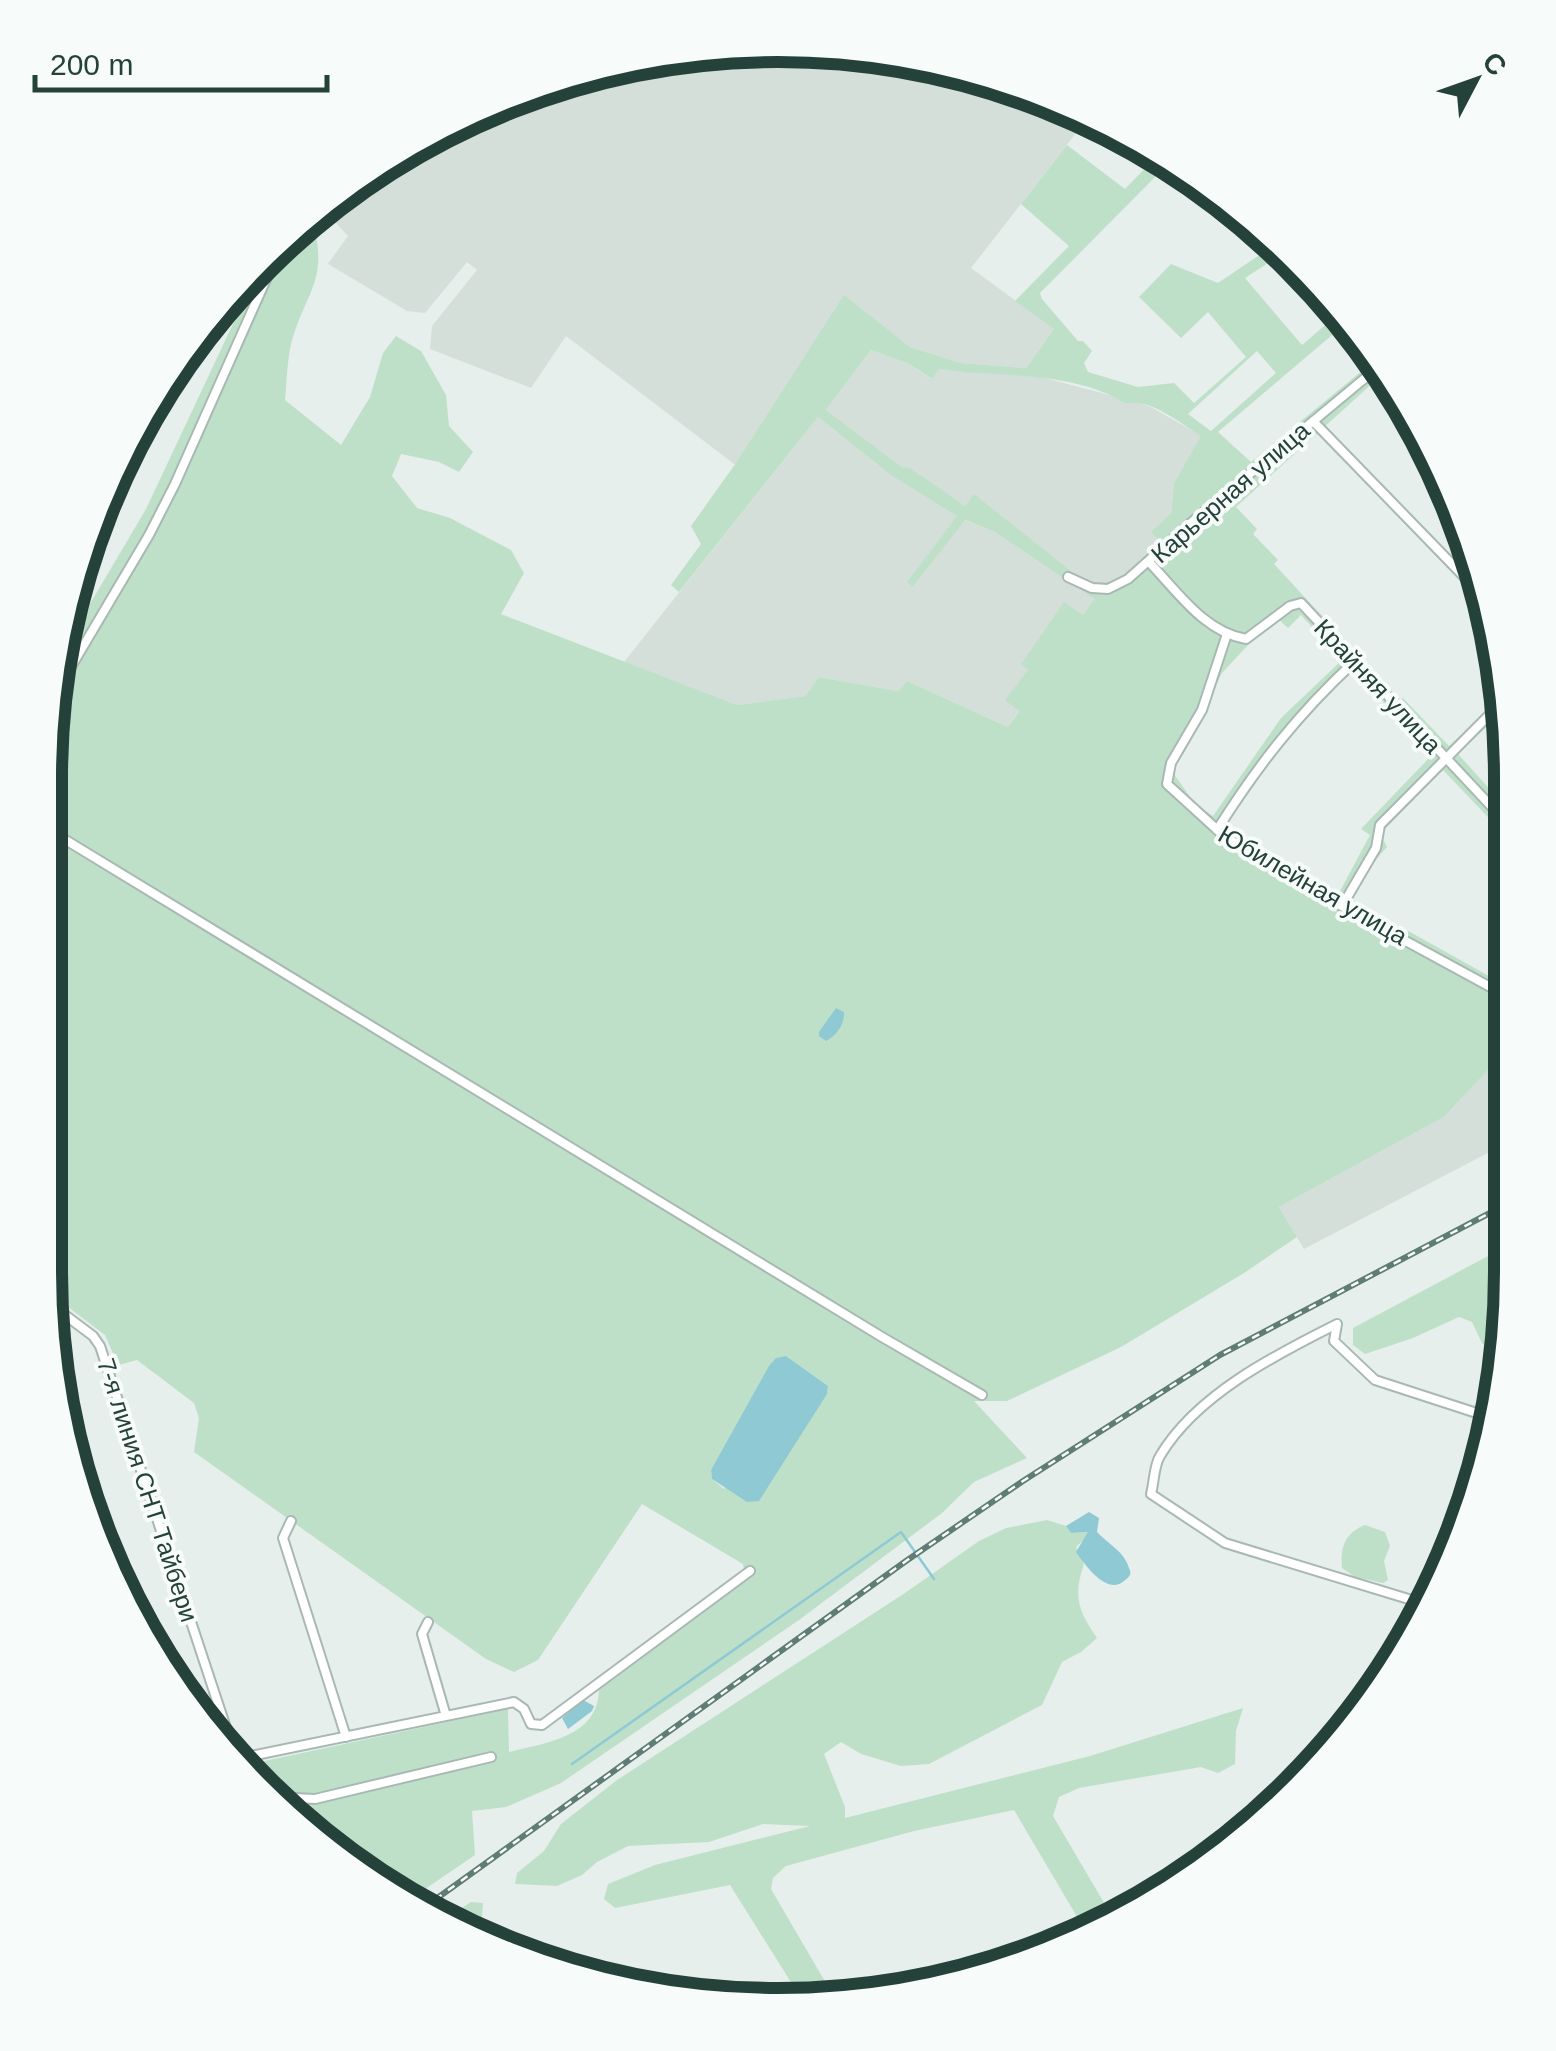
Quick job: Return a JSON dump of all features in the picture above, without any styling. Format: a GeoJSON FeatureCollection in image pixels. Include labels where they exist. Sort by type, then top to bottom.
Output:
{"type":"FeatureCollection","features":[{"type":"Feature","properties":{"kind":"street"},"geometry":{"type":"LineString","coordinates":[[72,665],[176,484],[267,277]]}},
{"type":"Feature","properties":{"kind":"street","name":"Карьерная улица"},"geometry":{"type":"LineString","coordinates":[[1068,577],[1092,588],[1108,589],[1150,562],[1192,521],[1369,375]]}},
{"type":"Feature","properties":{"kind":"street"},"geometry":{"type":"LineString","coordinates":[[1313,421],[1464,577]]}},
{"type":"Feature","properties":{"kind":"street"},"geometry":{"type":"LineString","coordinates":[[1150,562],[1214,629],[1227,634]]}},
{"type":"Feature","properties":{"kind":"street","name":"Крайняя улица"},"geometry":{"type":"LineString","coordinates":[[1227,634],[1246,639],[1290,606],[1302,604],[1494,809]]}},
{"type":"Feature","properties":{"kind":"street","name":"Юбилейная улица"},"geometry":{"type":"LineString","coordinates":[[1227,634],[1202,710],[1171,763],[1167,784],[1217,830],[1301,884],[1494,989]]}},
{"type":"Feature","properties":{"kind":"street"},"geometry":{"type":"LineString","coordinates":[[1217,830],[1279,739],[1354,662]]}},
{"type":"Feature","properties":{"kind":"street"},"geometry":{"type":"LineString","coordinates":[[1338,902],[1345,900],[1357,884],[1376,848],[1380,825],[1490,713]]}},
{"type":"Feature","properties":{"kind":"street"},"geometry":{"type":"LineString","coordinates":[[62,838],[864,1327],[982,1394]]}},
{"type":"Feature","properties":{"kind":"street","name":"7-я линия СНТ Тайбери"},"geometry":{"type":"LineString","coordinates":[[64,1314],[100,1346],[226,1728]]}},
{"type":"Feature","properties":{"kind":"street"},"geometry":{"type":"LineString","coordinates":[[1414,1601],[1225,1542],[1151,1494],[1160,1454],[1217,1394],[1270,1358],[1337,1324],[1334,1341],[1375,1380],[1480,1414]]}},
{"type":"Feature","properties":{"kind":"street"},"geometry":{"type":"LineString","coordinates":[[291,1521],[283,1538],[346,1737]]}},
{"type":"Feature","properties":{"kind":"street"},"geometry":{"type":"LineString","coordinates":[[250,1756],[514,1702],[524,1709],[531,1724],[542,1725],[750,1572]]}},
{"type":"Feature","properties":{"kind":"street"},"geometry":{"type":"LineString","coordinates":[[428,1622],[422,1634],[446,1716]]}},
{"type":"Feature","properties":{"kind":"street"},"geometry":{"type":"LineString","coordinates":[[292,1798],[315,1798],[490,1757]]}},
{"type":"Feature","properties":{"kind":"shaded area"},"geometry":{"type":"Polygon","coordinates":[[[778,62],[918,76],[1008,100],[1079,129],[971,268],[1054,329],[1026,368],[961,363],[910,347],[852,302],[742,470],[566,336],[531,388],[430,349],[432,326],[477,270],[467,262],[425,313],[407,311],[328,264],[348,236],[332,218],[380,183],[462,136],[548,100],[638,76],[685,69],[778,62]]]}},
{"type":"Feature","properties":{"kind":"shaded area"},"geometry":{"type":"Polygon","coordinates":[[[871,350],[909,364],[931,379],[939,369],[1041,377],[1113,396],[1126,404],[1135,402],[1151,407],[1202,436],[1174,483],[1171,513],[1152,532],[1161,543],[1116,582],[1085,582],[974,495],[965,506],[902,467],[826,410],[871,350]]]}},
{"type":"Feature","properties":{"kind":"shaded area"},"geometry":{"type":"Polygon","coordinates":[[[818,417],[892,476],[958,516],[908,581],[914,586],[964,520],[995,532],[1094,599],[1083,615],[1064,603],[1022,664],[1028,670],[1019,710],[1008,727],[907,681],[898,691],[819,677],[805,696],[737,705],[624,662],[818,417]]]}},
{"type":"Feature","properties":{"kind":"shaded area"},"geometry":{"type":"Polygon","coordinates":[[[1494,1064],[1494,1150],[1304,1249],[1279,1207],[1444,1117],[1494,1064]]]}},
{"type":"Feature","properties":{"kind":"green space"},"geometry":{"type":"Polygon","coordinates":[[[1067,145],[1125,189],[1148,165],[1159,173],[1040,293],[1078,341],[1092,351],[1084,363],[1088,372],[1138,387],[1174,383],[1194,403],[1246,357],[1208,312],[1181,338],[1139,297],[1171,264],[1218,283],[1263,253],[1272,261],[1245,278],[1302,345],[1329,322],[1337,331],[1218,432],[1251,462],[1365,368],[1374,382],[1236,507],[1257,529],[1253,534],[1278,560],[1274,564],[1400,700],[1403,698],[1449,746],[1490,708],[1491,722],[1458,754],[1494,794],[1494,823],[1443,770],[1380,834],[1387,847],[1351,899],[1494,979],[1494,1064],[1444,1117],[1279,1207],[1297,1237],[1244,1273],[1121,1347],[1007,1401],[974,1401],[1027,1458],[974,1482],[942,1513],[799,1620],[561,1783],[506,1807],[472,1811],[475,1855],[420,1893],[342,1841],[257,1763],[508,1709],[509,1752],[567,1735],[590,1718],[599,1690],[746,1580],[743,1564],[642,1504],[538,1660],[514,1672],[486,1659],[194,1452],[199,1418],[194,1403],[137,1360],[118,1365],[105,1335],[63,1303],[62,778],[69,685],[80,620],[146,509],[243,303],[315,232],[317,271],[291,344],[285,400],[341,445],[370,397],[383,353],[396,336],[421,351],[446,395],[449,426],[473,452],[459,472],[439,462],[401,454],[392,476],[417,508],[450,518],[511,550],[524,573],[501,614],[737,705],[805,696],[819,677],[898,691],[907,681],[1008,727],[1019,711],[1005,700],[1028,670],[1021,664],[1064,602],[1083,615],[1094,599],[995,532],[965,520],[913,587],[907,582],[957,516],[892,476],[818,417],[679,592],[671,585],[701,544],[691,526],[844,295],[910,347],[961,363],[1026,368],[1054,329],[1015,301],[1069,246],[1021,204],[1067,145]],[[871,350],[826,410],[902,467],[910,468],[965,506],[974,494],[1085,582],[1117,582],[1161,543],[1151,532],[1171,513],[1174,483],[1201,436],[1155,408],[1126,404],[1083,385],[939,369],[932,379],[909,364],[871,350]],[[1257,351],[1188,414],[1211,431],[1276,373],[1257,351]],[[1301,615],[1288,628],[1275,616],[1222,673],[1172,771],[1195,804],[1213,816],[1281,718],[1342,660],[1301,615]],[[1351,668],[1290,724],[1222,825],[1259,850],[1339,893],[1370,835],[1361,829],[1433,754],[1351,668]],[[786,1356],[711,1470],[712,1479],[724,1489],[827,1394],[828,1386],[786,1356]]]}},
{"type":"Feature","properties":{"kind":"green space"},"geometry":{"type":"Polygon","coordinates":[[[1494,1253],[1489,1349],[1472,1322],[1459,1317],[1365,1354],[1353,1345],[1353,1328],[1494,1253]]]}},
{"type":"Feature","properties":{"kind":"green space"},"geometry":{"type":"Polygon","coordinates":[[[1047,1520],[1066,1526],[1071,1533],[1088,1532],[1076,1547],[1084,1564],[1078,1595],[1085,1619],[1097,1638],[1062,1662],[1042,1705],[929,1764],[901,1766],[861,1754],[841,1742],[824,1754],[845,1807],[845,1818],[1090,1756],[1243,1708],[1236,1731],[1235,1764],[1218,1773],[1201,1767],[1079,1788],[1059,1797],[1053,1816],[1107,1908],[1080,1921],[1014,1810],[914,1831],[786,1866],[773,1878],[771,1889],[828,1987],[794,1988],[730,1885],[615,1908],[604,1899],[608,1884],[655,1865],[810,1826],[763,1824],[709,1842],[628,1846],[557,1886],[515,1884],[517,1873],[544,1851],[561,1824],[617,1780],[979,1541],[1006,1528],[1047,1520]]]}},
{"type":"Feature","properties":{"kind":"green space"},"geometry":{"type":"Polygon","coordinates":[[[1365,1525],[1385,1532],[1390,1546],[1384,1561],[1388,1580],[1383,1583],[1355,1577],[1342,1568],[1345,1542],[1365,1525]]]}},
{"type":"Feature","properties":{"kind":"green space"},"geometry":{"type":"Polygon","coordinates":[[[471,1902],[483,1903],[479,1923],[456,1912],[471,1902]]]}},
{"type":"Feature","properties":{"kind":"water"},"geometry":{"type":"Polygon","coordinates":[[[836,1008],[844,1012],[843,1021],[826,1041],[819,1032],[836,1008]]]}},
{"type":"Feature","properties":{"kind":"water"},"geometry":{"type":"Polygon","coordinates":[[[786,1356],[828,1386],[827,1394],[759,1501],[747,1502],[712,1479],[711,1470],[769,1366],[776,1358],[786,1356]]]}},
{"type":"Feature","properties":{"kind":"water"},"geometry":{"type":"Polygon","coordinates":[[[1089,1512],[1099,1518],[1097,1532],[1127,1562],[1129,1577],[1117,1585],[1097,1577],[1076,1552],[1088,1532],[1071,1533],[1066,1526],[1089,1512]]]}},
{"type":"Feature","properties":{"kind":"water"},"geometry":{"type":"Polygon","coordinates":[[[583,1700],[594,1706],[592,1711],[568,1729],[562,1718],[583,1700]]]}},
{"type":"Feature","properties":{"kind":"waterway"},"geometry":{"type":"LineString","coordinates":[[572,1764],[901,1532],[934,1579]]}},
{"type":"Feature","properties":{"kind":"railway"},"geometry":{"type":"LineString","coordinates":[[434,1900],[1023,1481],[1220,1355],[1494,1211]]}}]}
